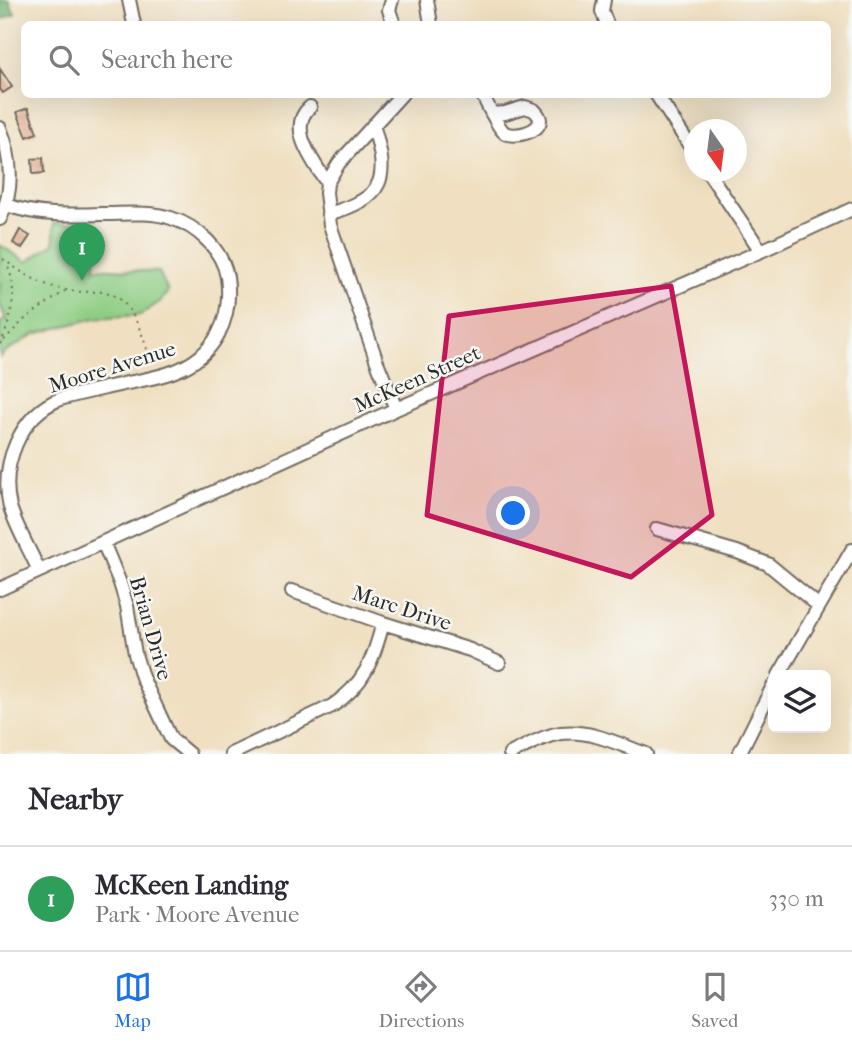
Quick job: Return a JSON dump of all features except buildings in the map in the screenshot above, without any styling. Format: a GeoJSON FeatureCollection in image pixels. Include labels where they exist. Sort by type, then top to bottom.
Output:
{"type":"FeatureCollection","features":[{"type":"Feature","properties":{"kind":"street"},"geometry":{"type":"LineString","coordinates":[[129,0],[133,21]]}},
{"type":"Feature","properties":{"kind":"street"},"geometry":{"type":"LineString","coordinates":[[391,0],[393,21]]}},
{"type":"Feature","properties":{"kind":"street"},"geometry":{"type":"LineString","coordinates":[[428,0],[431,21]]}},
{"type":"Feature","properties":{"kind":"street"},"geometry":{"type":"LineString","coordinates":[[604,0],[602,11],[606,21]]}},
{"type":"Feature","properties":{"kind":"street"},"geometry":{"type":"LineString","coordinates":[[327,183],[339,163],[398,98]]}},
{"type":"Feature","properties":{"kind":"street"},"geometry":{"type":"LineString","coordinates":[[484,98],[492,114]]}},
{"type":"Feature","properties":{"kind":"street"},"geometry":{"type":"LineString","coordinates":[[659,98],[684,136]]}},
{"type":"Feature","properties":{"kind":"street"},"geometry":{"type":"LineString","coordinates":[[310,107],[302,117],[300,130],[308,152],[327,183],[330,225],[396,409]]}},
{"type":"Feature","properties":{"kind":"street"},"geometry":{"type":"LineString","coordinates":[[328,214],[368,197],[381,181],[381,157],[373,125]]}},
{"type":"Feature","properties":{"kind":"street"},"geometry":{"type":"LineString","coordinates":[[0,128],[5,141],[10,187],[7,205],[0,219]]}},
{"type":"Feature","properties":{"kind":"street"},"geometry":{"type":"LineString","coordinates":[[715,182],[761,251]]}},
{"type":"Feature","properties":{"kind":"street","name":"Moore Avenue"},"geometry":{"type":"LineString","coordinates":[[7,205],[46,213],[135,213],[170,218],[189,227],[214,246],[226,271],[228,283],[228,307],[221,329],[210,347],[195,360],[180,369],[155,377],[52,402],[38,412],[20,434],[6,473],[7,496],[14,518],[39,571]]}},
{"type":"Feature","properties":{"kind":"street","name":"McKeen Street"},"geometry":{"type":"LineString","coordinates":[[0,589],[396,409],[852,209]]}},
{"type":"Feature","properties":{"kind":"street"},"geometry":{"type":"LineString","coordinates":[[657,528],[768,564],[819,606]]}},
{"type":"Feature","properties":{"kind":"street","name":"Brian Drive"},"geometry":{"type":"LineString","coordinates":[[103,542],[127,606],[142,677],[171,739],[189,754]]}},
{"type":"Feature","properties":{"kind":"street"},"geometry":{"type":"LineString","coordinates":[[782,670],[852,550]]}},
{"type":"Feature","properties":{"kind":"street","name":"Marc Drive"},"geometry":{"type":"LineString","coordinates":[[292,591],[470,650],[499,663]]}},
{"type":"Feature","properties":{"kind":"street"},"geometry":{"type":"LineString","coordinates":[[231,754],[346,697],[369,668],[383,623]]}},
{"type":"Feature","properties":{"kind":"street"},"geometry":{"type":"LineString","coordinates":[[739,754],[768,696]]}},
{"type":"Feature","properties":{"kind":"street"},"geometry":{"type":"LineString","coordinates":[[513,754],[545,737],[571,733],[598,737],[646,754]]}},
{"type":"Feature","properties":{"kind":"path"},"geometry":{"type":"LineString","coordinates":[[1,258],[39,282],[66,290],[105,292],[121,300],[143,335],[155,377]]}},
{"type":"Feature","properties":{"kind":"path"},"geometry":{"type":"LineString","coordinates":[[0,343],[9,321],[13,289],[10,270],[1,258]]}},
{"type":"Feature","properties":{"kind":"path"},"geometry":{"type":"LineString","coordinates":[[0,343],[26,318],[66,290]]}},
{"type":"Feature","properties":{"kind":"highlighted area"},"geometry":{"type":"Polygon","coordinates":[[[671,286],[712,515],[631,577],[427,515],[449,316],[671,286]]]}},
{"type":"Feature","properties":{"kind":"green space"},"geometry":{"type":"Polygon","coordinates":[[[0,0],[9,0],[15,14],[0,20],[0,0]]]}},
{"type":"Feature","properties":{"kind":"green space"},"geometry":{"type":"Polygon","coordinates":[[[54,223],[96,224],[95,268],[159,272],[168,291],[161,301],[140,315],[95,318],[35,334],[0,357],[0,323],[6,319],[0,305],[0,245],[27,262],[54,243],[54,223]]]}},
{"type":"Feature","properties":{"kind":"place","name":"McKeen Landing"},"geometry":{"type":"Point","coordinates":[82,281]}}]}
